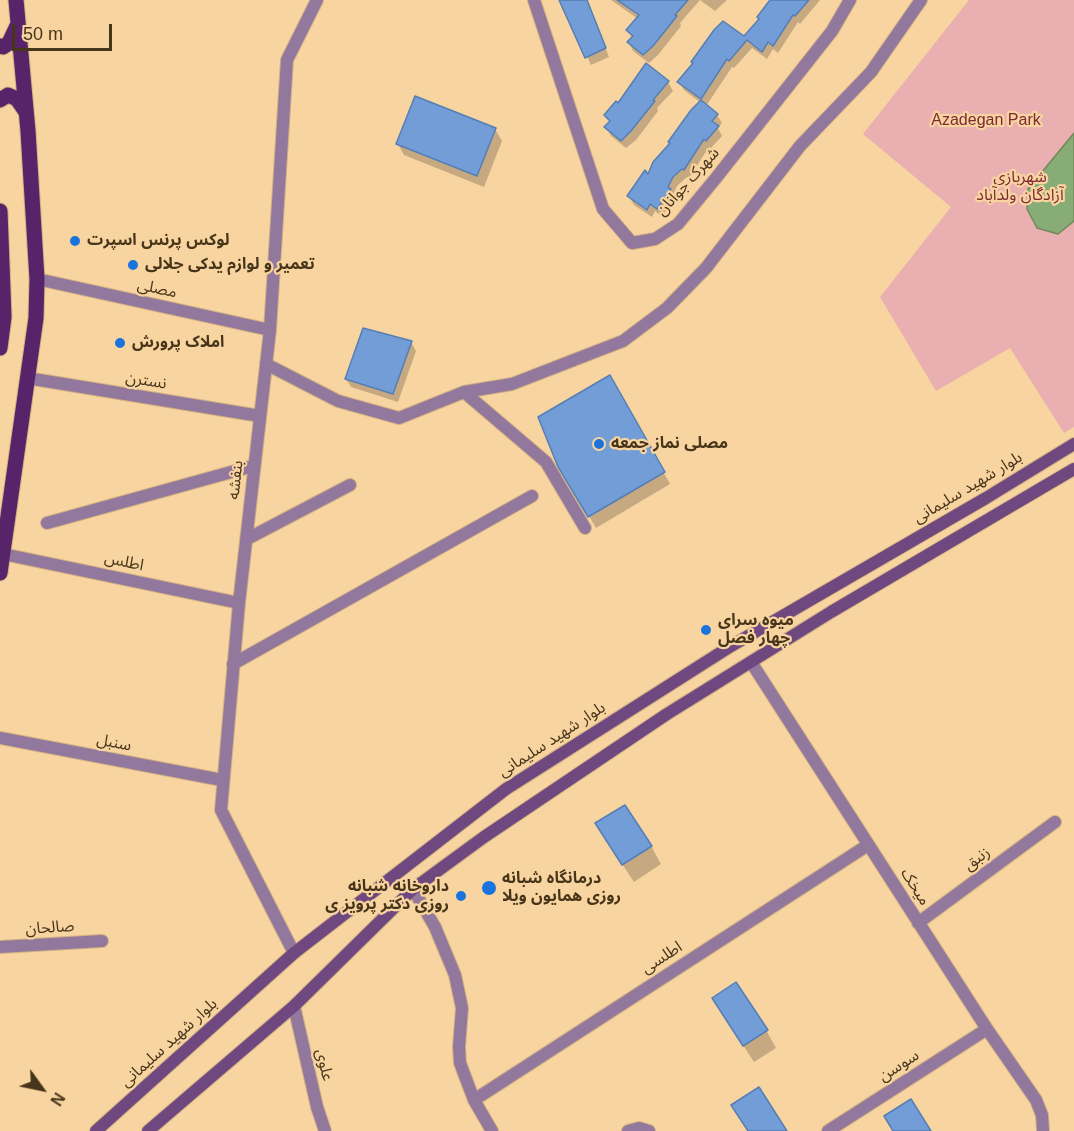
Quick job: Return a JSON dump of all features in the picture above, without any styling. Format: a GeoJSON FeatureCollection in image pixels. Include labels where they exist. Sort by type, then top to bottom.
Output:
{"type":"FeatureCollection","features":[{"type":"Feature","properties":{"kind":"main road"},"geometry":{"type":"LineString","coordinates":[[0,573],[36,318],[37,279],[16,0]]}},
{"type":"Feature","properties":{"kind":"main road"},"geometry":{"type":"LineString","coordinates":[[0,46],[3,47],[9,42],[17,26]]}},
{"type":"Feature","properties":{"kind":"main road"},"geometry":{"type":"LineString","coordinates":[[0,100],[8,95],[17,99],[26,112]]}},
{"type":"Feature","properties":{"kind":"main road"},"geometry":{"type":"LineString","coordinates":[[0,211],[4,316],[0,348]]}},
{"type":"Feature","properties":{"kind":"main road","name":"بلوار شهید سلیمانی"},"geometry":{"type":"LineString","coordinates":[[96,1131],[294,952],[506,789],[731,645],[986,498],[1074,444]]}},
{"type":"Feature","properties":{"kind":"main road"},"geometry":{"type":"LineString","coordinates":[[148,1131],[294,1006],[413,890],[484,837],[667,714],[841,606],[1074,470]]}},
{"type":"Feature","properties":{"kind":"street","name":"بنفشه"},"geometry":{"type":"LineString","coordinates":[[294,952],[221,810],[239,603],[270,330],[287,60],[317,0]]}},
{"type":"Feature","properties":{"kind":"street","name":"شهرک جوانان"},"geometry":{"type":"LineString","coordinates":[[534,0],[603,209],[632,243],[655,239],[678,224],[832,31],[850,0]]}},
{"type":"Feature","properties":{"kind":"street"},"geometry":{"type":"LineString","coordinates":[[266,364],[338,401],[399,418],[464,392],[512,384],[614,346],[668,308],[706,268],[800,146],[871,72],[921,0]]}},
{"type":"Feature","properties":{"kind":"street","name":"مصلی"},"geometry":{"type":"LineString","coordinates":[[37,279],[270,330]]}},
{"type":"Feature","properties":{"kind":"street","name":"نسترن"},"geometry":{"type":"LineString","coordinates":[[27,378],[260,416]]}},
{"type":"Feature","properties":{"kind":"street"},"geometry":{"type":"LineString","coordinates":[[464,392],[546,462],[585,528]]}},
{"type":"Feature","properties":{"kind":"street"},"geometry":{"type":"LineString","coordinates":[[47,523],[253,466]]}},
{"type":"Feature","properties":{"kind":"street"},"geometry":{"type":"LineString","coordinates":[[247,539],[350,484]]}},
{"type":"Feature","properties":{"kind":"street"},"geometry":{"type":"LineString","coordinates":[[233,664],[532,496]]}},
{"type":"Feature","properties":{"kind":"street","name":"اطلس"},"geometry":{"type":"LineString","coordinates":[[3,554],[239,603]]}},
{"type":"Feature","properties":{"kind":"street","name":"میخک"},"geometry":{"type":"LineString","coordinates":[[751,662],[918,923],[1036,1100],[1042,1115],[1043,1131]]}},
{"type":"Feature","properties":{"kind":"street","name":"سنبل"},"geometry":{"type":"LineString","coordinates":[[0,738],[222,780]]}},
{"type":"Feature","properties":{"kind":"street","name":"زنبق"},"geometry":{"type":"LineString","coordinates":[[918,923],[1055,822]]}},
{"type":"Feature","properties":{"kind":"street","name":"اطلسی"},"geometry":{"type":"LineString","coordinates":[[474,1100],[868,845]]}},
{"type":"Feature","properties":{"kind":"street"},"geometry":{"type":"LineString","coordinates":[[413,890],[435,927],[455,975],[462,1008],[460,1063],[474,1100],[492,1131]]}},
{"type":"Feature","properties":{"kind":"street","name":"صالحان"},"geometry":{"type":"LineString","coordinates":[[0,947],[102,941]]}},
{"type":"Feature","properties":{"kind":"street","name":"علوی"},"geometry":{"type":"LineString","coordinates":[[294,1006],[317,1107],[325,1131]]}},
{"type":"Feature","properties":{"kind":"street","name":"سوسن"},"geometry":{"type":"LineString","coordinates":[[828,1131],[987,1029]]}},
{"type":"Feature","properties":{"kind":"street"},"geometry":{"type":"LineString","coordinates":[[628,1131],[639,1128],[649,1131]]}},
{"type":"Feature","properties":{"kind":"green space","name":"Azadegan Park"},"geometry":{"type":"Polygon","coordinates":[[[969,0],[1074,0],[1074,427],[1064,433],[1010,348],[936,391],[880,297],[951,207],[863,134],[969,0]]]}},
{"type":"Feature","properties":{"kind":"shaded area"},"geometry":{"type":"Polygon","coordinates":[[[1074,133],[1074,221],[1058,234],[1037,228],[1027,209],[1028,189],[1074,133]]]}},
{"type":"Feature","properties":{"kind":"building"},"geometry":{"type":"Polygon","coordinates":[[[559,0],[587,0],[606,48],[585,58],[559,0]]]}},
{"type":"Feature","properties":{"kind":"building"},"geometry":{"type":"Polygon","coordinates":[[[617,0],[688,0],[653,46],[643,55],[627,42],[633,36],[626,30],[639,15],[617,0]]]}},
{"type":"Feature","properties":{"kind":"building"},"geometry":{"type":"Polygon","coordinates":[[[770,0],[809,0],[795,16],[793,15],[773,46],[768,42],[762,52],[747,40],[729,61],[727,59],[701,99],[677,82],[723,21],[744,36],[759,19],[757,17],[770,0]]]}},
{"type":"Feature","properties":{"kind":"building"},"geometry":{"type":"Polygon","coordinates":[[[646,63],[669,81],[621,141],[604,127],[610,121],[604,115],[616,101],[618,103],[646,63]]]}},
{"type":"Feature","properties":{"kind":"building"},"geometry":{"type":"Polygon","coordinates":[[[415,96],[496,128],[477,176],[396,144],[415,96]]]}},
{"type":"Feature","properties":{"kind":"building"},"geometry":{"type":"Polygon","coordinates":[[[701,100],[718,114],[712,121],[719,126],[706,141],[704,139],[684,170],[682,169],[673,177],[668,187],[671,189],[657,209],[650,204],[647,210],[627,196],[645,170],[648,174],[653,162],[670,143],[668,142],[691,110],[701,100]]]}},
{"type":"Feature","properties":{"kind":"building"},"geometry":{"type":"Polygon","coordinates":[[[363,328],[412,341],[393,394],[345,379],[363,328]]]}},
{"type":"Feature","properties":{"kind":"building","name":"مصلی نماز جمعه"},"geometry":{"type":"Polygon","coordinates":[[[610,375],[665,472],[588,517],[558,467],[538,417],[610,375]]]}},
{"type":"Feature","properties":{"kind":"building"},"geometry":{"type":"Polygon","coordinates":[[[625,805],[652,846],[622,865],[595,823],[625,805]]]}},
{"type":"Feature","properties":{"kind":"building"},"geometry":{"type":"Polygon","coordinates":[[[736,982],[768,1030],[743,1046],[712,998],[736,982]]]}},
{"type":"Feature","properties":{"kind":"building"},"geometry":{"type":"Polygon","coordinates":[[[759,1087],[787,1131],[748,1131],[731,1105],[759,1087]]]}},
{"type":"Feature","properties":{"kind":"building"},"geometry":{"type":"Polygon","coordinates":[[[911,1099],[931,1131],[893,1131],[884,1116],[911,1099]]]}},
{"type":"Feature","properties":{"kind":"place","name":"لوکس پرنس اسپرت"},"geometry":{"type":"Point","coordinates":[75,241]}},
{"type":"Feature","properties":{"kind":"place","name":"تعمیر و لوازم یدکی جلالی"},"geometry":{"type":"Point","coordinates":[133,265]}},
{"type":"Feature","properties":{"kind":"place","name":"املاک پرورش"},"geometry":{"type":"Point","coordinates":[120,343]}},
{"type":"Feature","properties":{"kind":"place","name":"مصلی نماز جمعه"},"geometry":{"type":"Point","coordinates":[599,444]}},
{"type":"Feature","properties":{"kind":"place","name":"میوه سرای چهار فصل"},"geometry":{"type":"Point","coordinates":[706,630]}},
{"type":"Feature","properties":{"kind":"place","name":"درمانگاه شبانه روزی همایون ویلا"},"geometry":{"type":"Point","coordinates":[489,888]}},
{"type":"Feature","properties":{"kind":"place","name":"داروخانه شبانه روزی دکتر پرویز ی"},"geometry":{"type":"Point","coordinates":[461,896]}},
{"type":"Feature","properties":{"kind":"park label","name":"شهربازی آزادگان ولدآباد"},"geometry":{"type":"Point","coordinates":[1020,187]}}]}
